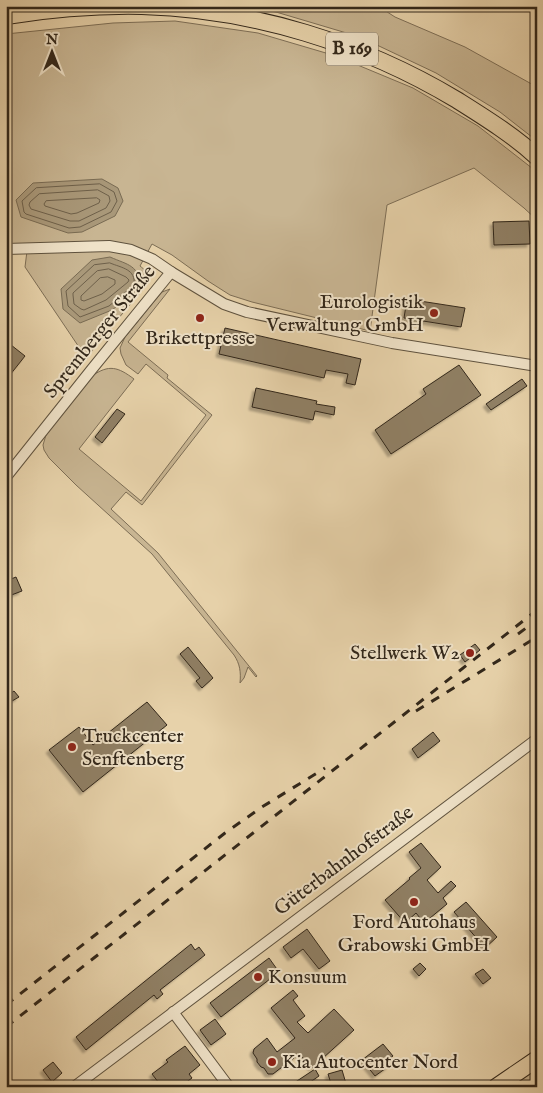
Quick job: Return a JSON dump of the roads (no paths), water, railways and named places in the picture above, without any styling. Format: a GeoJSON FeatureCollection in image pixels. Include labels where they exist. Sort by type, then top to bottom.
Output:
{"type":"FeatureCollection","features":[{"type":"Feature","properties":{"kind":"highway","name":"B 169"},"geometry":{"type":"LineString","coordinates":[[6,16],[64,9],[142,6],[234,16],[281,26],[323,38],[366,54],[437,88],[502,129],[537,157]]}},
{"type":"Feature","properties":{"kind":"highway"},"geometry":{"type":"LineString","coordinates":[[496,1087],[537,1059]]}},
{"type":"Feature","properties":{"kind":"street"},"geometry":{"type":"LineString","coordinates":[[6,249],[109,246],[131,250],[152,259],[171,272]]}},
{"type":"Feature","properties":{"kind":"street","name":"Spremberger Straße"},"geometry":{"type":"LineString","coordinates":[[6,477],[171,272],[224,304],[247,312],[392,343],[537,366]]}},
{"type":"Feature","properties":{"kind":"street","name":"Güterbahnhofstraße"},"geometry":{"type":"LineString","coordinates":[[74,1087],[537,739]]}},
{"type":"Feature","properties":{"kind":"street"},"geometry":{"type":"LineString","coordinates":[[173,1012],[229,1087]]}},
{"type":"Feature","properties":{"kind":"water"},"geometry":{"type":"Polygon","coordinates":[[[102,179],[118,188],[123,201],[115,216],[82,232],[68,233],[21,217],[16,200],[33,183],[102,179]]]}},
{"type":"Feature","properties":{"kind":"water"},"geometry":{"type":"Polygon","coordinates":[[[110,257],[127,264],[135,270],[138,275],[140,288],[112,310],[80,323],[63,309],[61,289],[92,260],[110,257]]]}},
{"type":"Feature","properties":{"kind":"railway"},"geometry":{"type":"LineString","coordinates":[[6,1027],[537,610]]}},
{"type":"Feature","properties":{"kind":"railway"},"geometry":{"type":"LineString","coordinates":[[518,634],[537,620]]}},
{"type":"Feature","properties":{"kind":"railway"},"geometry":{"type":"LineString","coordinates":[[416,711],[537,637]]}},
{"type":"Feature","properties":{"kind":"railway"},"geometry":{"type":"LineString","coordinates":[[6,1005],[225,833],[262,807],[325,768]]}},
{"type":"Feature","properties":{"kind":"place","name":"Eurologistik Verwaltung GmbH"},"geometry":{"type":"Point","coordinates":[434,313]}},
{"type":"Feature","properties":{"kind":"place","name":"Brikettpresse"},"geometry":{"type":"Point","coordinates":[200,318]}},
{"type":"Feature","properties":{"kind":"place","name":"Stellwerk W2"},"geometry":{"type":"Point","coordinates":[470,653]}},
{"type":"Feature","properties":{"kind":"place","name":"Truckcenter Senftenberg"},"geometry":{"type":"Point","coordinates":[72,747]}},
{"type":"Feature","properties":{"kind":"place","name":"Ford Autohaus Grabowski GmbH"},"geometry":{"type":"Point","coordinates":[414,902]}},
{"type":"Feature","properties":{"kind":"place","name":"Konsuum"},"geometry":{"type":"Point","coordinates":[258,977]}},
{"type":"Feature","properties":{"kind":"place","name":"Kia Autocenter Nord"},"geometry":{"type":"Point","coordinates":[272,1062]}}]}
